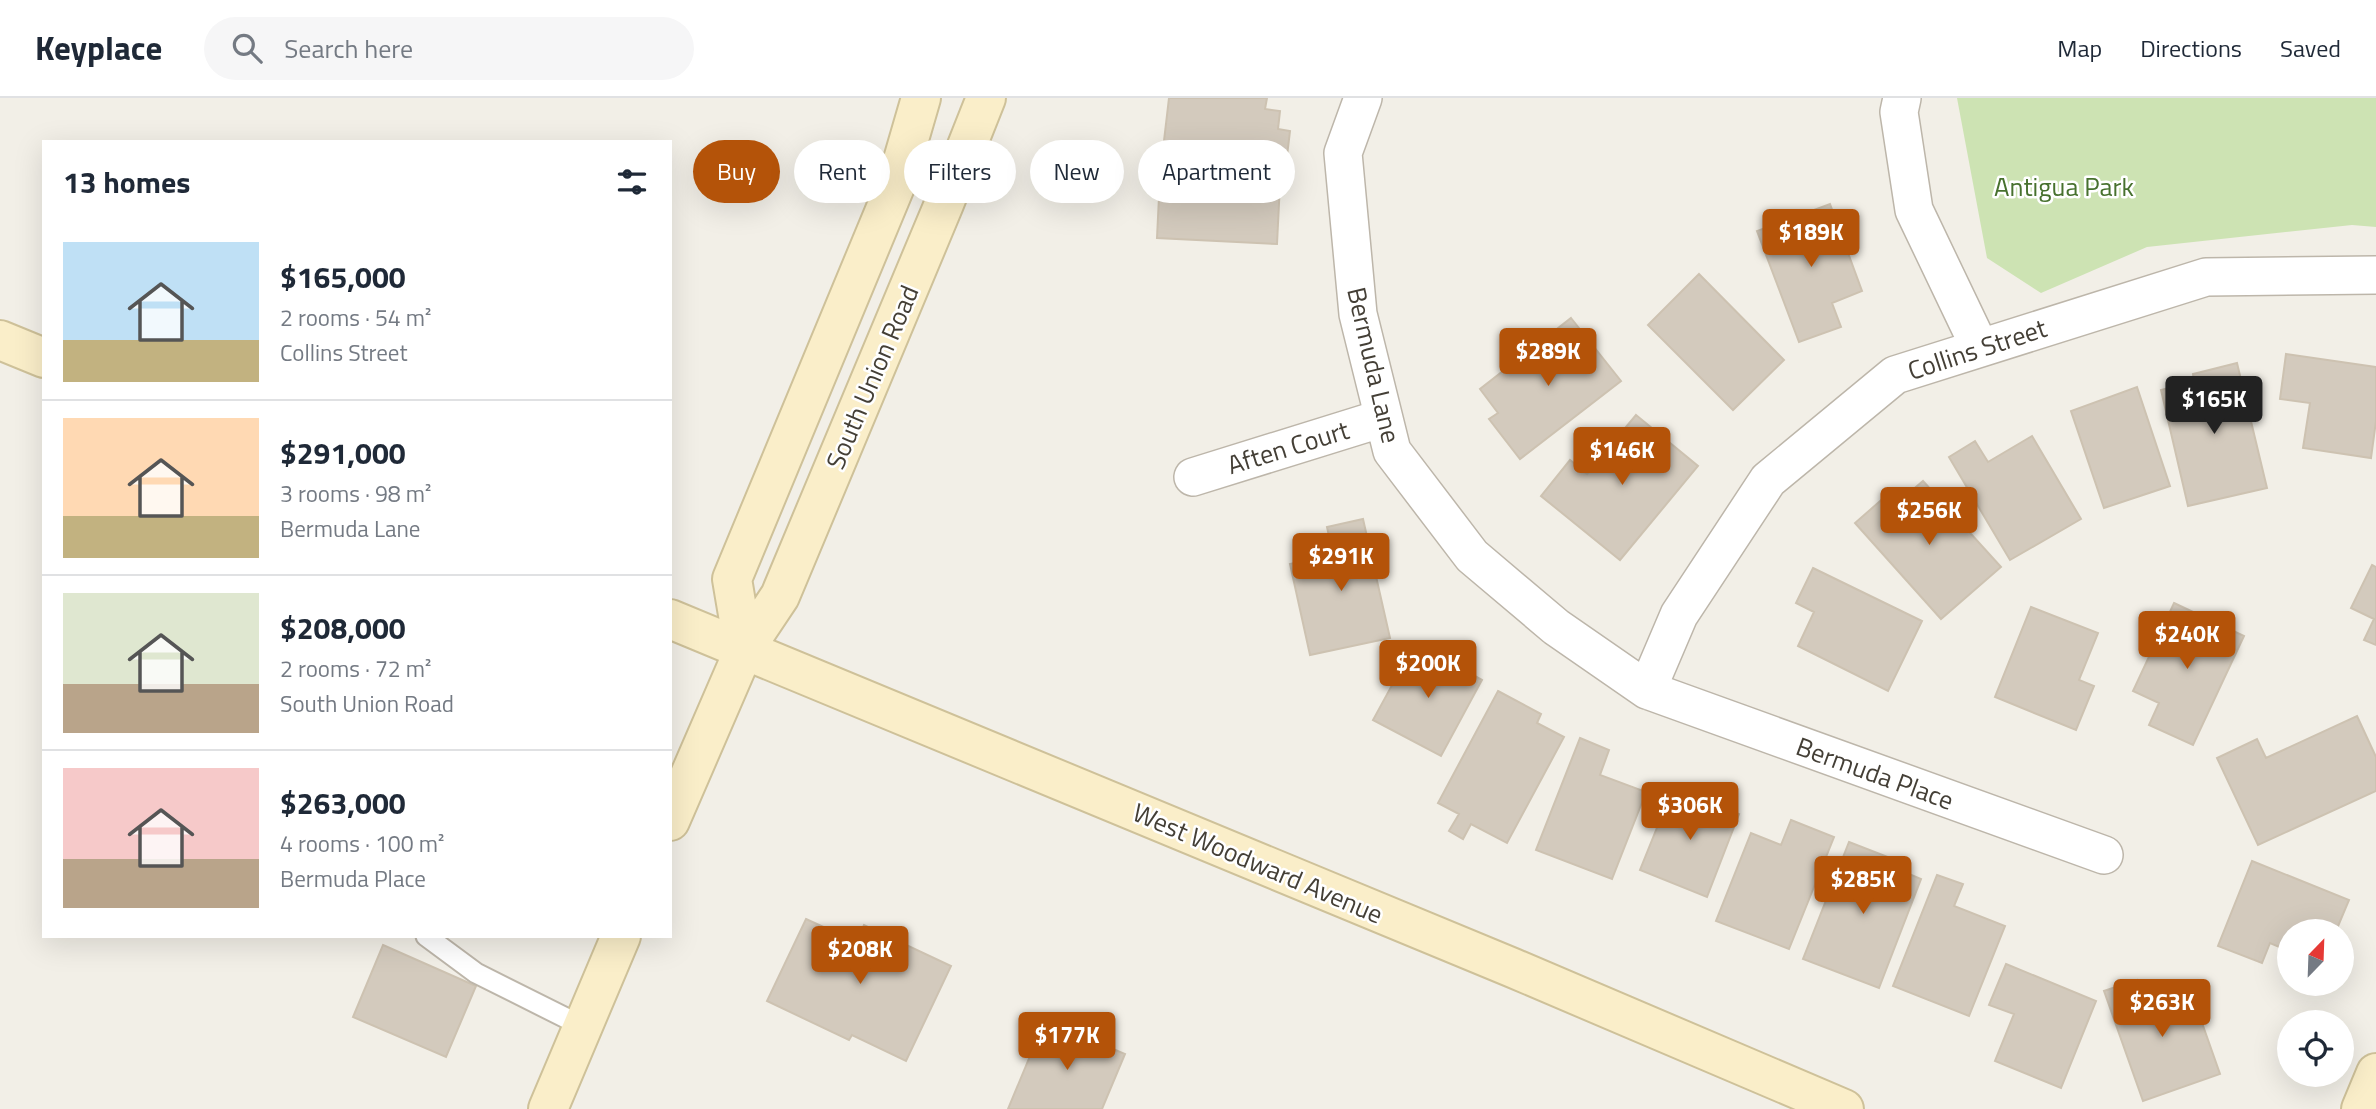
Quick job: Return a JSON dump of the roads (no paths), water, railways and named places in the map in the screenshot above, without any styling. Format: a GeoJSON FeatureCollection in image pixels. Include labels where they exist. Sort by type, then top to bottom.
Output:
{"type":"FeatureCollection","features":[{"type":"Feature","properties":{"kind":"street","name":"South Union Road"},"geometry":{"type":"LineString","coordinates":[[744,650],[732,579],[896,184],[921,98]]}},
{"type":"Feature","properties":{"kind":"street","name":"South Union Road"},"geometry":{"type":"LineString","coordinates":[[672,816],[744,650],[780,596],[986,98]]}},
{"type":"Feature","properties":{"kind":"street","name":"Bermuda Lane"},"geometry":{"type":"LineString","coordinates":[[1363,98],[1343,153],[1358,314],[1392,451],[1472,556],[1556,626],[1647,690]]}},
{"type":"Feature","properties":{"kind":"street"},"geometry":{"type":"LineString","coordinates":[[1902,98],[1899,111],[1914,209],[1980,348]]}},
{"type":"Feature","properties":{"kind":"street","name":"Collins Street"},"geometry":{"type":"LineString","coordinates":[[1647,690],[1679,615],[1768,480],[1895,375],[2206,277],[2376,275]]}},
{"type":"Feature","properties":{"kind":"street"},"geometry":{"type":"LineString","coordinates":[[0,340],[42,357]]}},
{"type":"Feature","properties":{"kind":"street","name":"Aften Court"},"geometry":{"type":"LineString","coordinates":[[1193,477],[1383,418]]}},
{"type":"Feature","properties":{"kind":"street","name":"West Woodward Avenue"},"geometry":{"type":"LineString","coordinates":[[672,620],[1513,968],[1844,1109]]}},
{"type":"Feature","properties":{"kind":"street","name":"Bermuda Place"},"geometry":{"type":"LineString","coordinates":[[1647,690],[2104,855]]}},
{"type":"Feature","properties":{"kind":"street"},"geometry":{"type":"LineString","coordinates":[[548,1109],[620,938]]}},
{"type":"Feature","properties":{"kind":"street"},"geometry":{"type":"LineString","coordinates":[[2361,1109],[2376,1073]]}},
{"type":"Feature","properties":{"kind":"lane"},"geometry":{"type":"LineString","coordinates":[[429,938],[475,973],[582,1026]]}},
{"type":"Feature","properties":{"kind":"park label","name":"Antigua Park"},"geometry":{"type":"Point","coordinates":[2064,186]}}]}
